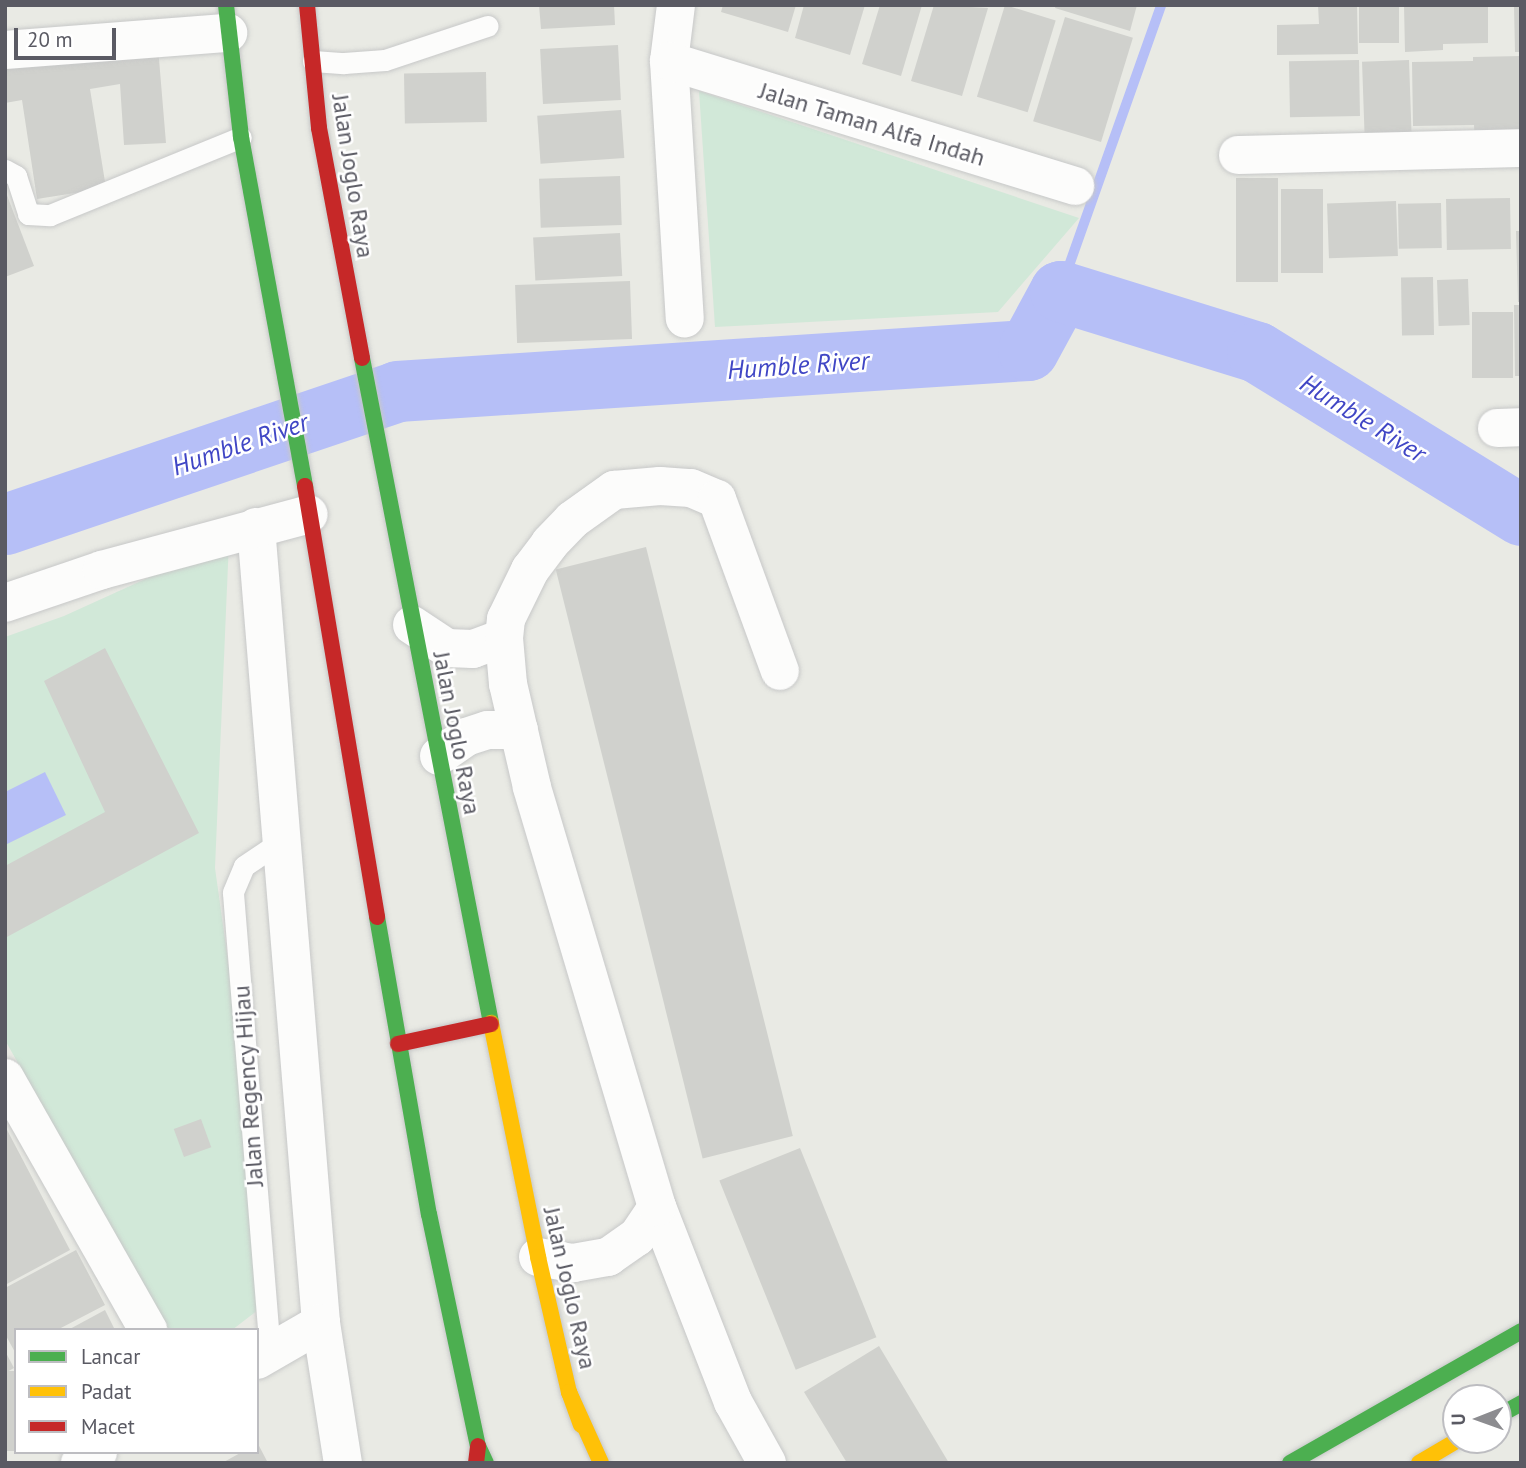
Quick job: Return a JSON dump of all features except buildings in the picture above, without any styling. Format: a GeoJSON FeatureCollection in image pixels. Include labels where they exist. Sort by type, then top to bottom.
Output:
{"type":"FeatureCollection","features":[{"type":"Feature","properties":{"kind":"main road","name":"Jalan Joglo Raya"},"geometry":{"type":"LineString","coordinates":[[307,5],[319,128],[412,625],[538,1257],[569,1392],[595,1463]]}},
{"type":"Feature","properties":{"kind":"main road"},"geometry":{"type":"LineString","coordinates":[[227,19],[241,137],[289,392],[398,1044],[429,1214],[478,1446],[486,1463]]}},
{"type":"Feature","properties":{"kind":"main road"},"geometry":{"type":"LineString","coordinates":[[398,1044],[491,1024]]}},
{"type":"Feature","properties":{"kind":"main road"},"geometry":{"type":"LineString","coordinates":[[1290,1463],[1521,1331]]}},
{"type":"Feature","properties":{"kind":"main road"},"geometry":{"type":"LineString","coordinates":[[569,1392],[601,1463]]}},
{"type":"Feature","properties":{"kind":"main road"},"geometry":{"type":"LineString","coordinates":[[476,1463],[478,1446]]}},
{"type":"Feature","properties":{"kind":"main road"},"geometry":{"type":"LineString","coordinates":[[1419,1463],[1442,1449]]}},
{"type":"Feature","properties":{"kind":"street"},"geometry":{"type":"LineString","coordinates":[[676,5],[669,61],[685,319]]}},
{"type":"Feature","properties":{"kind":"street"},"geometry":{"type":"LineString","coordinates":[[5,50],[227,19]]}},
{"type":"Feature","properties":{"kind":"street","name":"Jalan Taman Alfa Indah"},"geometry":{"type":"LineString","coordinates":[[669,61],[1075,186]]}},
{"type":"Feature","properties":{"kind":"street"},"geometry":{"type":"LineString","coordinates":[[1238,155],[1521,148]]}},
{"type":"Feature","properties":{"kind":"street"},"geometry":{"type":"LineString","coordinates":[[767,1463],[733,1402],[657,1207],[533,788],[508,684],[504,638],[506,619],[530,570],[572,520],[614,490],[660,486],[691,488],[717,499],[780,671]]}},
{"type":"Feature","properties":{"kind":"street"},"geometry":{"type":"LineString","coordinates":[[5,603],[102,570],[309,514]]}},
{"type":"Feature","properties":{"kind":"street"},"geometry":{"type":"LineString","coordinates":[[256,527],[320,1323],[343,1463]]}},
{"type":"Feature","properties":{"kind":"street"},"geometry":{"type":"LineString","coordinates":[[412,625],[447,648],[473,649],[504,638]]}},
{"type":"Feature","properties":{"kind":"street"},"geometry":{"type":"LineString","coordinates":[[439,757],[466,737],[488,730],[519,730]]}},
{"type":"Feature","properties":{"kind":"street"},"geometry":{"type":"LineString","coordinates":[[5,1079],[147,1328]]}},
{"type":"Feature","properties":{"kind":"street"},"geometry":{"type":"LineString","coordinates":[[538,1257],[573,1263],[608,1256],[638,1237],[657,1207]]}},
{"type":"Feature","properties":{"kind":"street","name":"Jalan Regency Hijau"},"geometry":{"type":"LineString","coordinates":[[264,1357],[320,1323]]}},
{"type":"Feature","properties":{"kind":"lane"},"geometry":{"type":"LineString","coordinates":[[313,61],[344,63],[385,60],[487,26]]}},
{"type":"Feature","properties":{"kind":"lane"},"geometry":{"type":"LineString","coordinates":[[5,170],[16,176],[28,214],[50,215],[241,137]]}},
{"type":"Feature","properties":{"kind":"lane","name":"Jalan Regency Hijau"},"geometry":{"type":"LineString","coordinates":[[264,1357],[233,892],[244,866],[281,841]]}},
{"type":"Feature","properties":{"kind":"green space"},"geometry":{"type":"Polygon","coordinates":[[[699,91],[1079,218],[998,312],[715,327],[699,91]]]}},
{"type":"Feature","properties":{"kind":"green space"},"geometry":{"type":"Polygon","coordinates":[[[229,541],[215,868],[275,1297],[235,1328],[167,1328],[5,1040],[5,637],[64,616],[229,541]]]}},
{"type":"Feature","properties":{"kind":"water"},"geometry":{"type":"Polygon","coordinates":[[[45,772],[66,815],[5,845],[5,792],[45,772]]]}},
{"type":"Feature","properties":{"kind":"waterway"},"geometry":{"type":"LineString","coordinates":[[1060,291],[1161,5]]}},
{"type":"Feature","properties":{"kind":"waterway","name":"Humble River"},"geometry":{"type":"LineString","coordinates":[[5,524],[397,391],[1028,350],[1060,291],[1257,352],[1521,515]]}},
{"type":"Feature","properties":{"kind":"traffic: fast"},"geometry":{"type":"LineString","coordinates":[[226,5],[241,137],[305,486]]}},
{"type":"Feature","properties":{"kind":"traffic: fast"},"geometry":{"type":"LineString","coordinates":[[362,358],[491,1023]]}},
{"type":"Feature","properties":{"kind":"traffic: fast"},"geometry":{"type":"LineString","coordinates":[[377,917],[429,1214],[478,1446],[486,1463]]}},
{"type":"Feature","properties":{"kind":"traffic: fast"},"geometry":{"type":"LineString","coordinates":[[1290,1463],[1521,1331]]}},
{"type":"Feature","properties":{"kind":"traffic: fast"},"geometry":{"type":"LineString","coordinates":[[1512,1408],[1521,1403]]}},
{"type":"Feature","properties":{"kind":"traffic: slow"},"geometry":{"type":"LineString","coordinates":[[491,1023],[538,1257],[569,1392],[581,1425]]}},
{"type":"Feature","properties":{"kind":"traffic: slow"},"geometry":{"type":"LineString","coordinates":[[569,1392],[601,1463]]}},
{"type":"Feature","properties":{"kind":"traffic: slow"},"geometry":{"type":"LineString","coordinates":[[1419,1463],[1442,1449]]}},
{"type":"Feature","properties":{"kind":"traffic: jam"},"geometry":{"type":"LineString","coordinates":[[307,5],[319,128],[362,358]]}},
{"type":"Feature","properties":{"kind":"traffic: jam"},"geometry":{"type":"LineString","coordinates":[[305,486],[377,917]]}},
{"type":"Feature","properties":{"kind":"traffic: jam"},"geometry":{"type":"LineString","coordinates":[[398,1044],[491,1024]]}},
{"type":"Feature","properties":{"kind":"traffic: jam"},"geometry":{"type":"LineString","coordinates":[[476,1463],[478,1446]]}}]}
